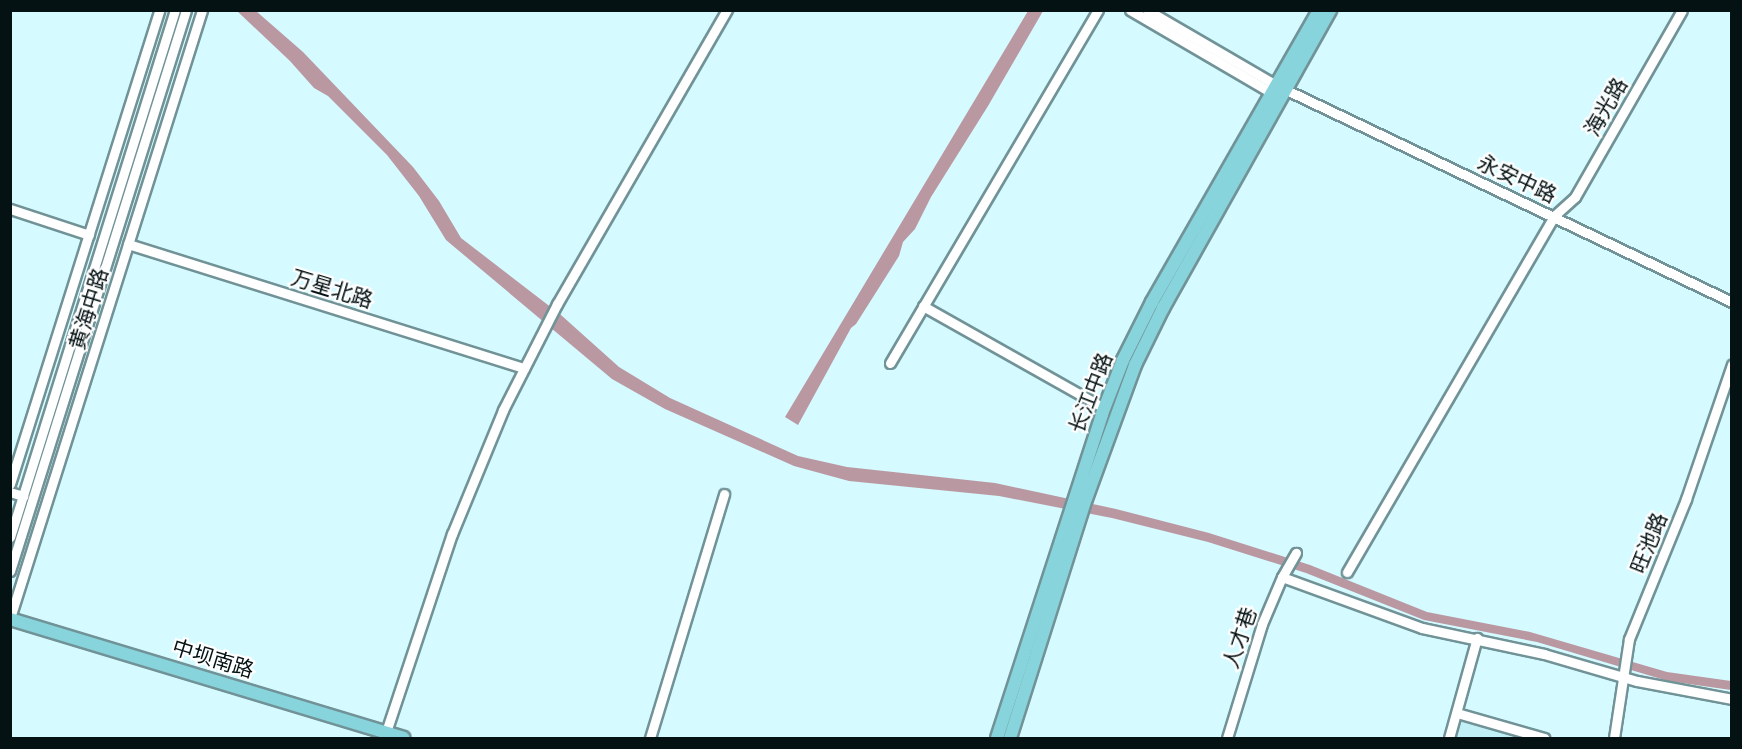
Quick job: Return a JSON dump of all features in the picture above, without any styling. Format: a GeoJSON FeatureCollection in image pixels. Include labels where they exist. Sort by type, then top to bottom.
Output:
{"type":"FeatureCollection","features":[{"type":"Feature","properties":{"kind":"main road"},"geometry":{"type":"LineString","coordinates":[[1278,89],[1319,10]]}},
{"type":"Feature","properties":{"kind":"main road"},"geometry":{"type":"LineString","coordinates":[[1278,89],[1330,10]]}},
{"type":"Feature","properties":{"kind":"main road","name":"长江中路"},"geometry":{"type":"LineString","coordinates":[[1010,738],[1080,499],[1104,408],[1123,360],[1152,302],[1278,89]]}},
{"type":"Feature","properties":{"kind":"main road","name":"长江中路"},"geometry":{"type":"LineString","coordinates":[[1080,499],[1140,356],[1163,308],[1278,89]]}},
{"type":"Feature","properties":{"kind":"main road","name":"长江中路"},"geometry":{"type":"LineString","coordinates":[[997,738],[1075,516]]}},
{"type":"Feature","properties":{"kind":"main road","name":"中坝南路"},"geometry":{"type":"LineString","coordinates":[[10,618],[383,737]]}},
{"type":"Feature","properties":{"kind":"main road","name":"中坝南路"},"geometry":{"type":"LineString","coordinates":[[10,626],[383,737],[403,738]]}},
{"type":"Feature","properties":{"kind":"street","name":"黄海中路"},"geometry":{"type":"LineString","coordinates":[[10,484],[159,10]]}},
{"type":"Feature","properties":{"kind":"street","name":"黄海中路"},"geometry":{"type":"LineString","coordinates":[[10,537],[175,10]]}},
{"type":"Feature","properties":{"kind":"street","name":"黄海中路"},"geometry":{"type":"LineString","coordinates":[[10,571],[186,10]]}},
{"type":"Feature","properties":{"kind":"street","name":"黄海中路"},"geometry":{"type":"LineString","coordinates":[[10,618],[202,10]]}},
{"type":"Feature","properties":{"kind":"street"},"geometry":{"type":"LineString","coordinates":[[383,737],[452,534],[503,410],[545,326],[727,10]]}},
{"type":"Feature","properties":{"kind":"street"},"geometry":{"type":"LineString","coordinates":[[890,363],[1098,10]]}},
{"type":"Feature","properties":{"kind":"street"},"geometry":{"type":"LineString","coordinates":[[1130,10],[1278,89]]}},
{"type":"Feature","properties":{"kind":"street"},"geometry":{"type":"LineString","coordinates":[[1147,10],[1278,89]]}},
{"type":"Feature","properties":{"kind":"street","name":"海光路"},"geometry":{"type":"LineString","coordinates":[[1347,572],[1554,216],[1575,197],[1682,10]]}},
{"type":"Feature","properties":{"kind":"street"},"geometry":{"type":"LineString","coordinates":[[179,33],[193,38]]}},
{"type":"Feature","properties":{"kind":"street","name":"永安中路"},"geometry":{"type":"LineString","coordinates":[[1278,89],[1554,216],[1731,302]]}},
{"type":"Feature","properties":{"kind":"street"},"geometry":{"type":"LineString","coordinates":[[113,159],[127,164]]}},
{"type":"Feature","properties":{"kind":"street"},"geometry":{"type":"LineString","coordinates":[[138,165],[152,170]]}},
{"type":"Feature","properties":{"kind":"street"},"geometry":{"type":"LineString","coordinates":[[10,209],[89,235]]}},
{"type":"Feature","properties":{"kind":"street","name":"万星北路"},"geometry":{"type":"LineString","coordinates":[[128,244],[524,368]]}},
{"type":"Feature","properties":{"kind":"street"},"geometry":{"type":"LineString","coordinates":[[923,306],[1104,408]]}},
{"type":"Feature","properties":{"kind":"street","name":"旺池路"},"geometry":{"type":"LineString","coordinates":[[1614,738],[1629,639],[1686,499],[1731,365]]}},
{"type":"Feature","properties":{"kind":"street"},"geometry":{"type":"LineString","coordinates":[[65,399],[79,403]]}},
{"type":"Feature","properties":{"kind":"street"},"geometry":{"type":"LineString","coordinates":[[10,492],[23,496]]}},
{"type":"Feature","properties":{"kind":"street"},"geometry":{"type":"LineString","coordinates":[[650,738],[724,494]]}},
{"type":"Feature","properties":{"kind":"street","name":"人才巷"},"geometry":{"type":"LineString","coordinates":[[1227,738],[1262,624],[1283,575],[1296,554]]}},
{"type":"Feature","properties":{"kind":"street"},"geometry":{"type":"LineString","coordinates":[[1283,575],[1422,627],[1544,654],[1622,677],[1677,690],[1731,699]]}},
{"type":"Feature","properties":{"kind":"street"},"geometry":{"type":"LineString","coordinates":[[1449,738],[1477,638]]}},
{"type":"Feature","properties":{"kind":"street"},"geometry":{"type":"LineString","coordinates":[[1457,713],[1544,738]]}},
{"type":"Feature","properties":{"kind":"shaded area"},"geometry":{"type":"Polygon","coordinates":[[[237,11],[256,11],[303,52],[413,167],[439,201],[461,238],[561,315],[619,367],[670,398],[798,456],[847,467],[995,483],[1116,509],[1209,533],[1310,565],[1427,612],[1530,632],[1667,672],[1731,681],[1731,690],[1668,681],[1537,642],[1424,620],[1306,573],[1208,542],[1112,518],[999,496],[849,481],[794,466],[665,409],[612,379],[446,240],[419,196],[387,155],[328,96],[314,88],[290,61],[237,11]]]}},
{"type":"Feature","properties":{"kind":"shaded area"},"geometry":{"type":"Polygon","coordinates":[[[1028,11],[1043,11],[988,106],[931,197],[915,229],[903,242],[899,256],[856,324],[851,328],[798,425],[785,417],[1028,11]]]}},
{"type":"Feature","properties":{"kind":"shaded area"},"geometry":{"type":"Polygon","coordinates":[[[1458,716],[1530,738],[1451,738],[1458,716]]]}}]}
